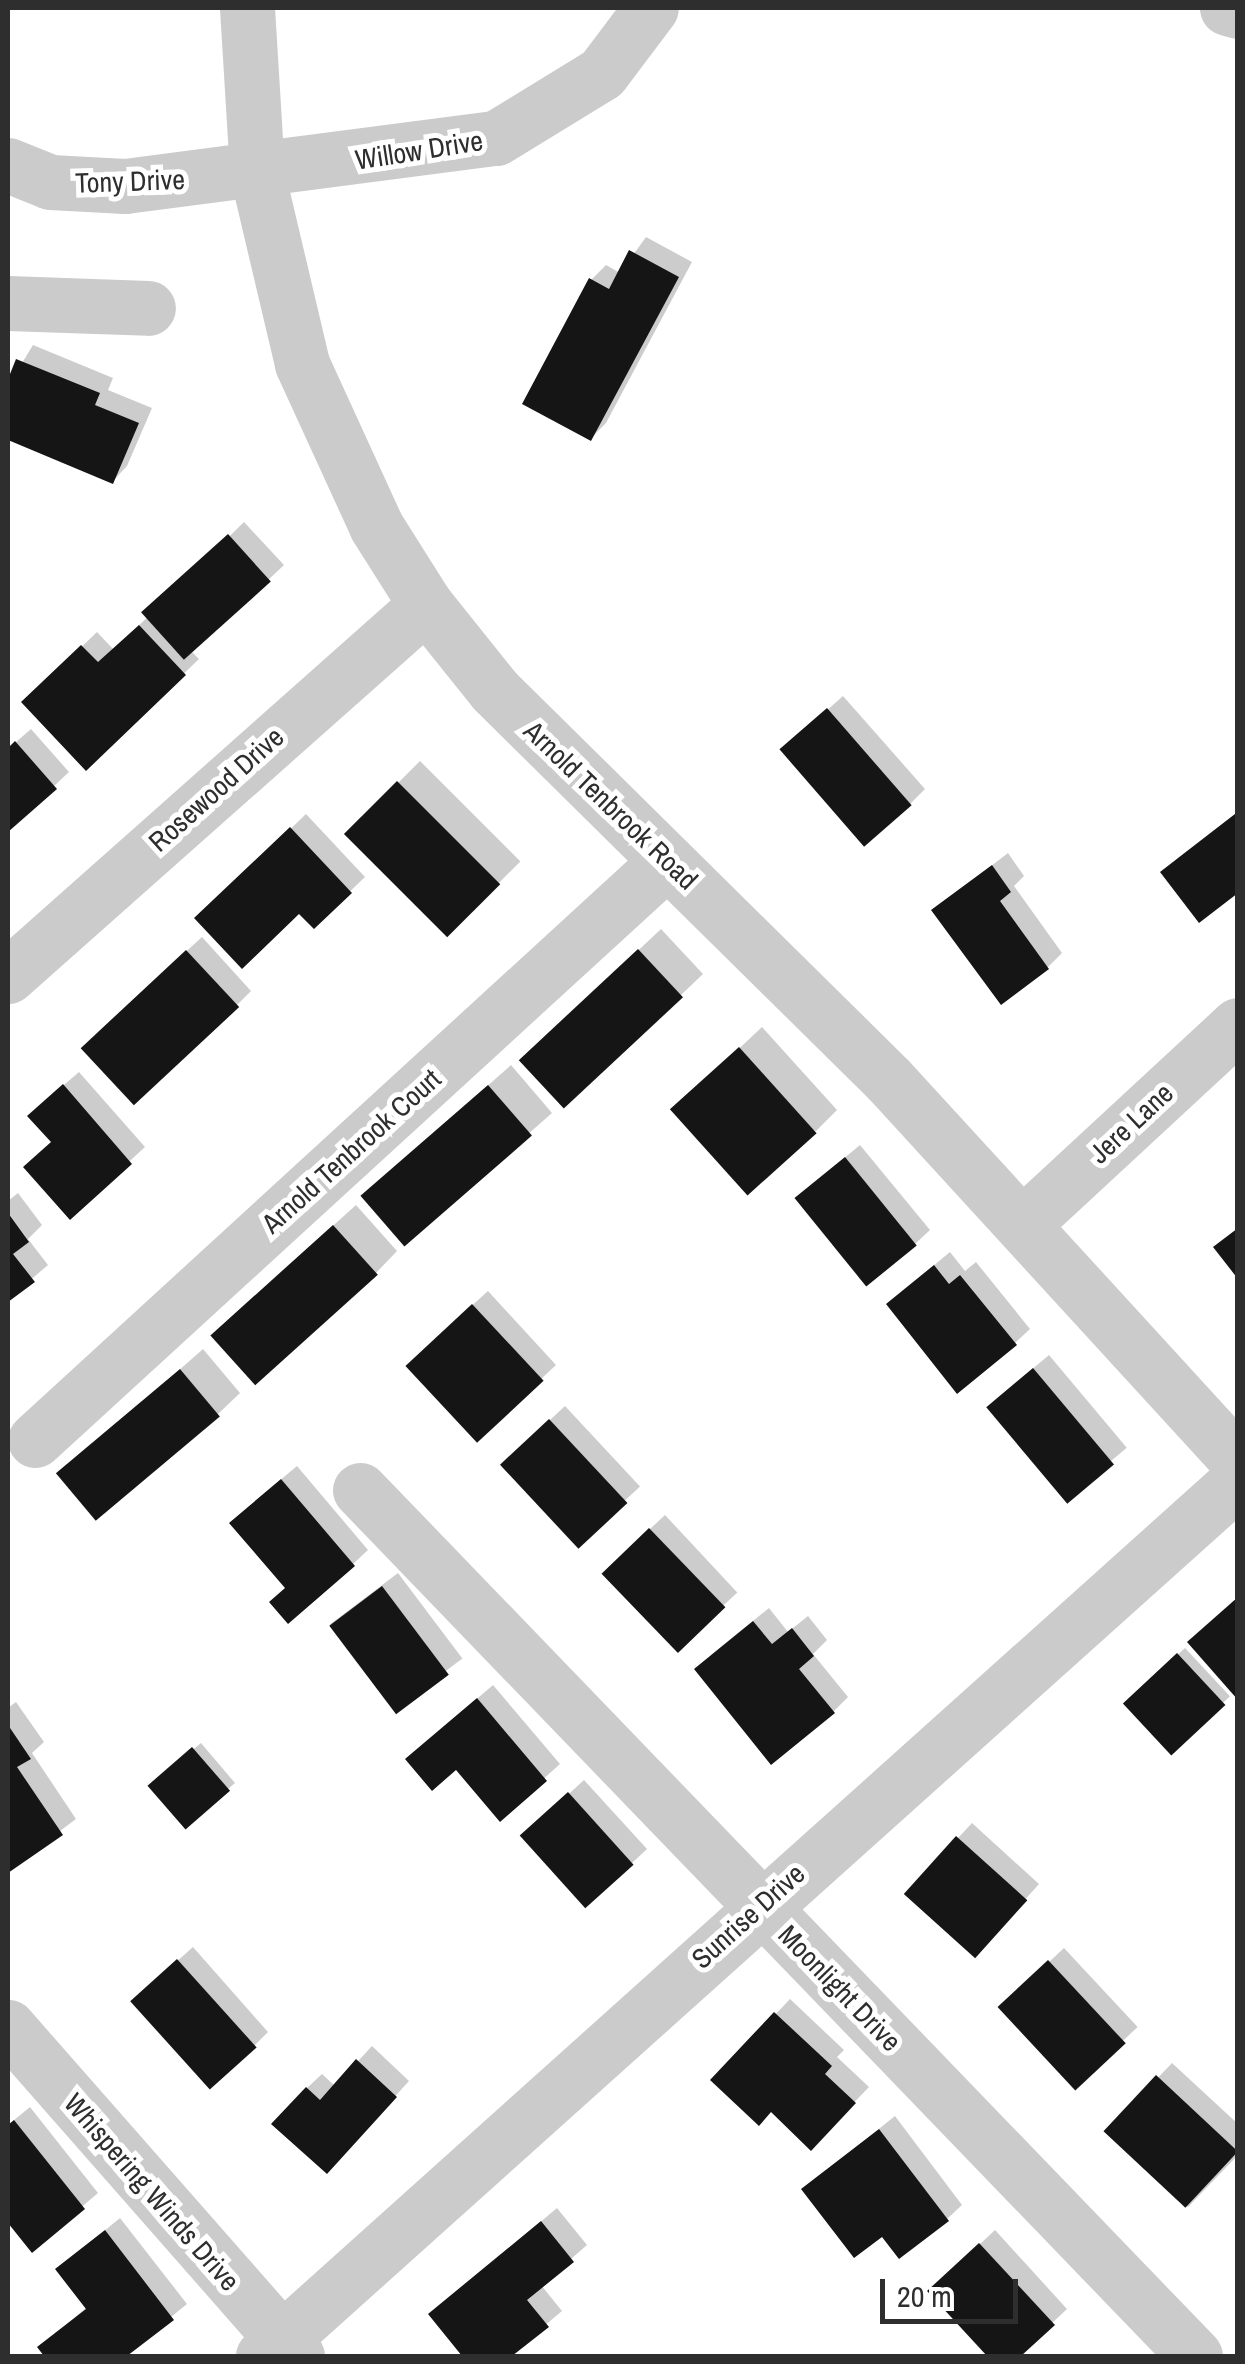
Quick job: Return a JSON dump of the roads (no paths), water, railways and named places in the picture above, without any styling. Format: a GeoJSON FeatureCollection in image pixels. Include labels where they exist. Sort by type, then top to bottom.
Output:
{"type":"FeatureCollection","features":[{"type":"Feature","properties":{"kind":"street","name":"Arnold Tenbrook Road"},"geometry":{"type":"LineString","coordinates":[[248,8],[257,172],[302,364],[376,526],[426,605],[495,692],[781,968],[1025,1222],[1238,1461]]}},
{"type":"Feature","properties":{"kind":"street","name":"Willow Drive"},"geometry":{"type":"LineString","coordinates":[[257,172],[496,138],[602,73],[651,8]]}},
{"type":"Feature","properties":{"kind":"street"},"geometry":{"type":"LineString","coordinates":[[1227,8],[1238,11]]}},
{"type":"Feature","properties":{"kind":"street","name":"Tony Drive"},"geometry":{"type":"LineString","coordinates":[[11,172],[83,186],[257,172]]}},
{"type":"Feature","properties":{"kind":"street"},"geometry":{"type":"LineString","coordinates":[[8,302],[148,308]]}},
{"type":"Feature","properties":{"kind":"street","name":"Rosewood Drive"},"geometry":{"type":"LineString","coordinates":[[8,976],[426,605]]}},
{"type":"Feature","properties":{"kind":"street","name":"Arnold Tenbrook Court"},"geometry":{"type":"LineString","coordinates":[[35,1440],[667,861]]}},
{"type":"Feature","properties":{"kind":"street","name":"Jere Lane"},"geometry":{"type":"LineString","coordinates":[[1025,1222],[1238,1024]]}},
{"type":"Feature","properties":{"kind":"street","name":"Sunrise Drive"},"geometry":{"type":"LineString","coordinates":[[281,2351],[760,1904],[1238,1481]]}},
{"type":"Feature","properties":{"kind":"street","name":"Moonlight Drive"},"geometry":{"type":"LineString","coordinates":[[360,1490],[1195,2356]]}},
{"type":"Feature","properties":{"kind":"street","name":"Whispering Winds Drive"},"geometry":{"type":"LineString","coordinates":[[8,2027],[281,2351]]}}]}
